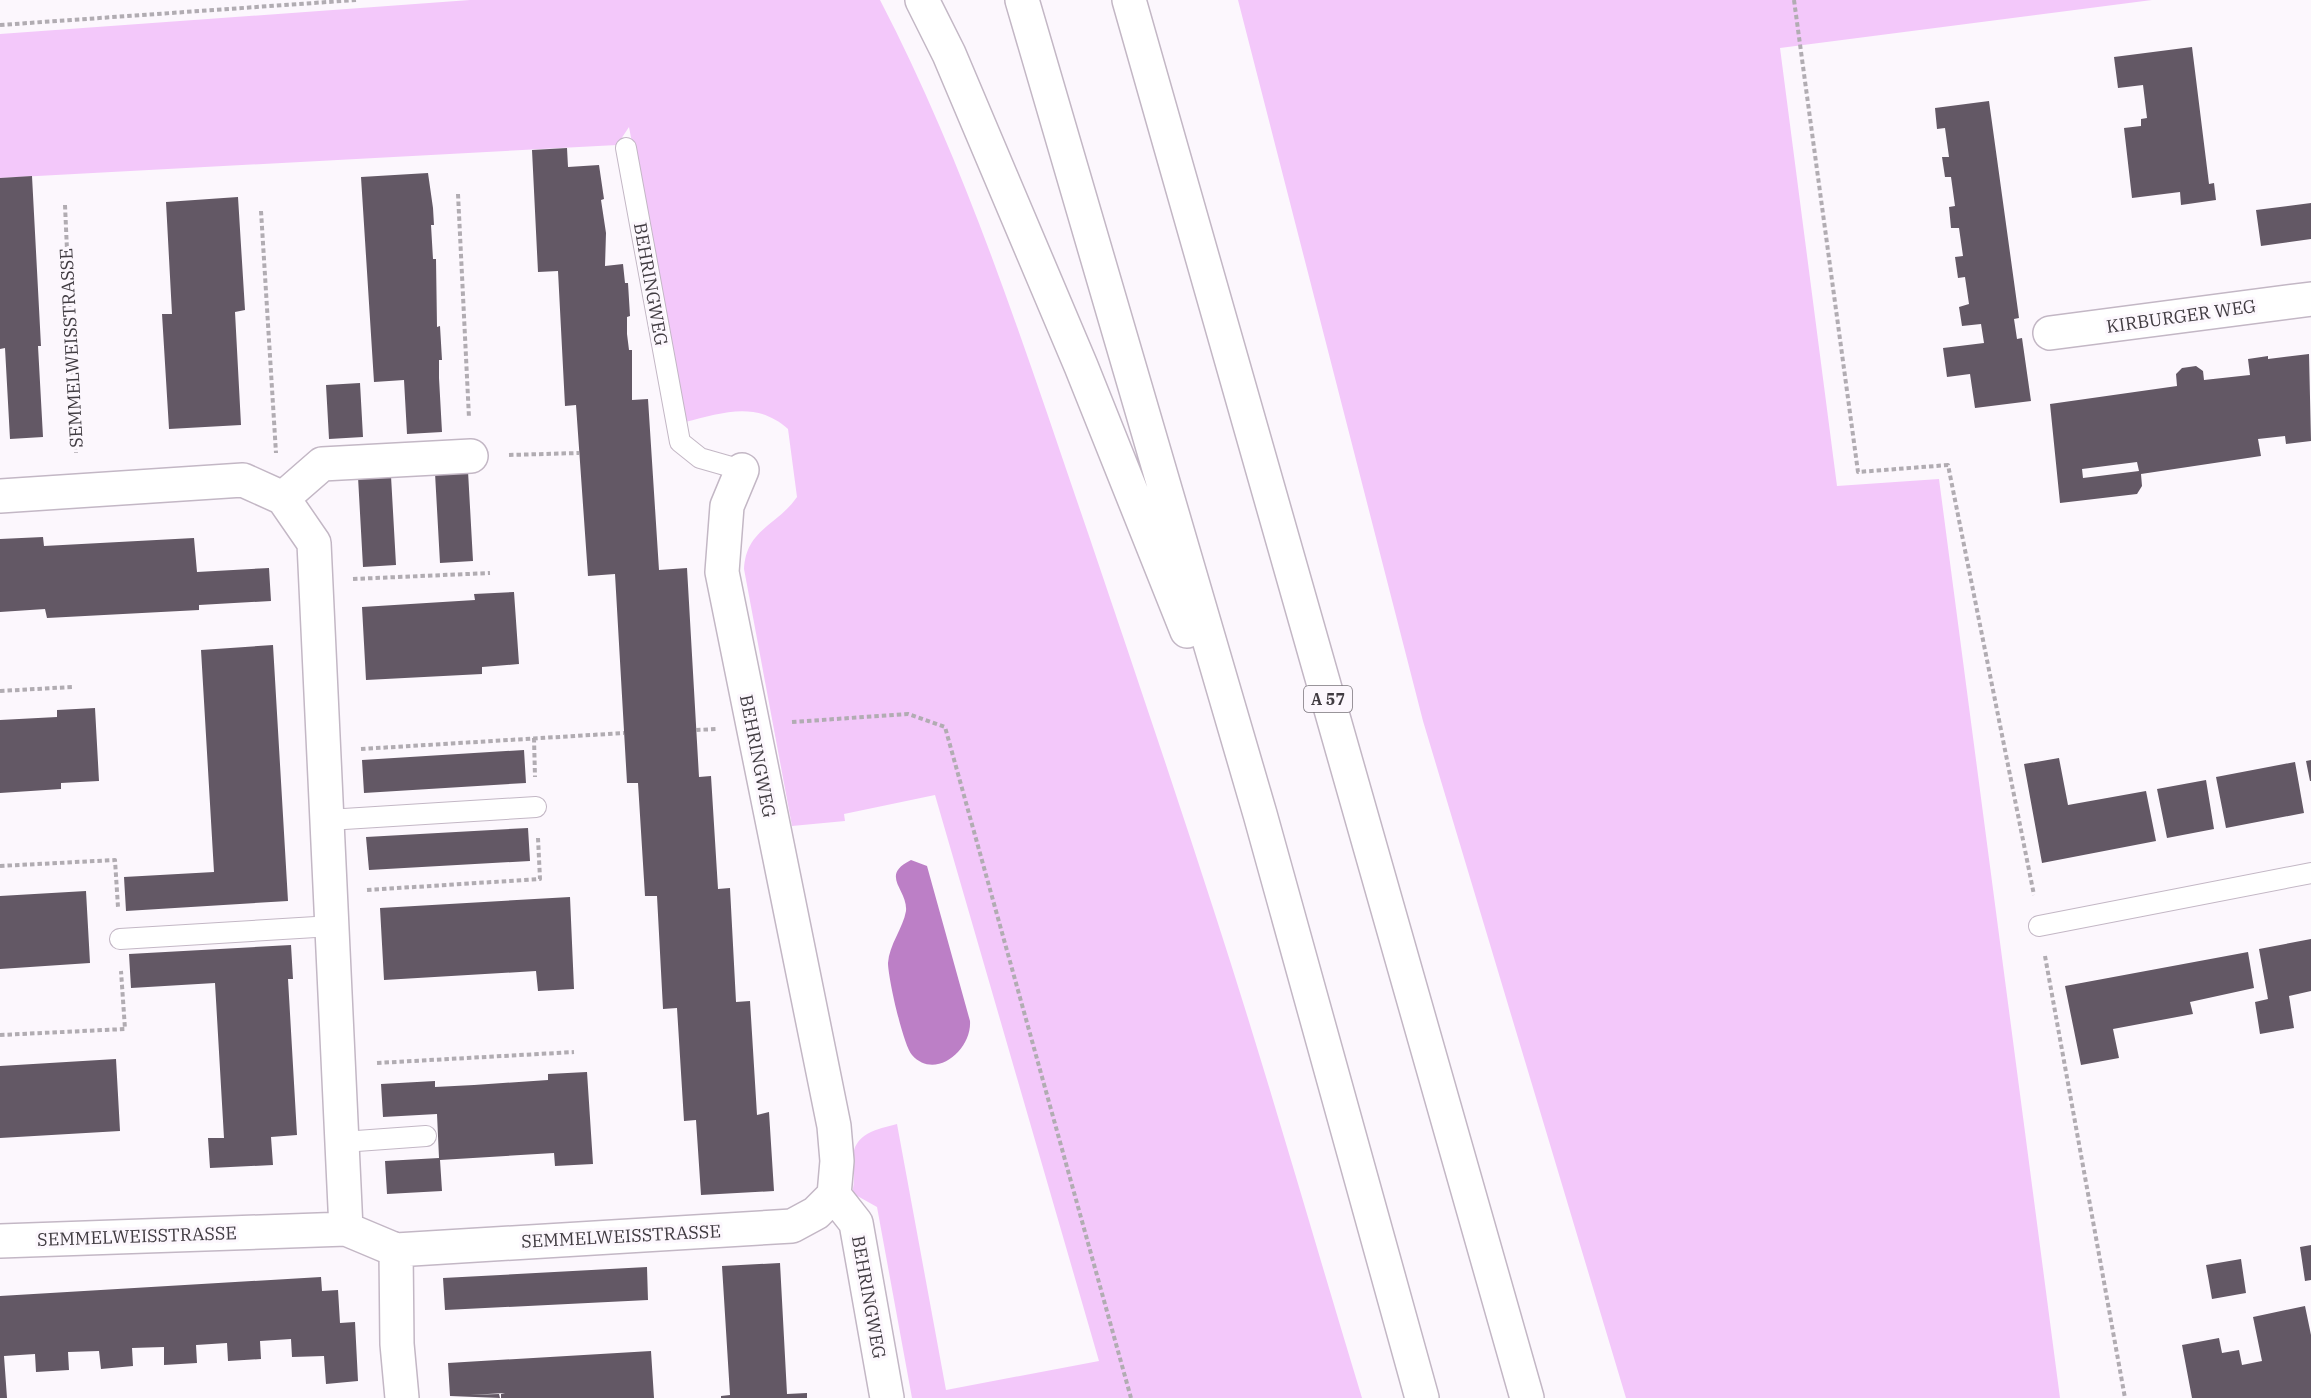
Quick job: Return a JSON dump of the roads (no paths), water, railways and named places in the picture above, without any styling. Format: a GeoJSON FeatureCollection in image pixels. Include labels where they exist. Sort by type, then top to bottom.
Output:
{"type":"FeatureCollection","features":[{"type":"Feature","properties":{"kind":"main road"},"geometry":{"type":"LineString","coordinates":[[922,0],[949,54],[1081,366],[1260,814]]}},
{"type":"Feature","properties":{"kind":"main road"},"geometry":{"type":"LineString","coordinates":[[1022,0],[1260,814],[1422,1398]]}},
{"type":"Feature","properties":{"kind":"main road","name":"A 57"},"geometry":{"type":"LineString","coordinates":[[1129,0],[1527,1398]]}},
{"type":"Feature","properties":{"kind":"main road","name":"KIRBURGER WEG"},"geometry":{"type":"LineString","coordinates":[[2050,333],[2311,299]]}},
{"type":"Feature","properties":{"kind":"main road"},"geometry":{"type":"LineString","coordinates":[[281,497],[322,464],[471,456]]}},
{"type":"Feature","properties":{"kind":"main road","name":"BEHRINGWEG"},"geometry":{"type":"LineString","coordinates":[[742,470],[727,506],[722,572],[834,1126],[837,1161],[834,1195],[856,1223],[886,1398]]}},
{"type":"Feature","properties":{"kind":"main road"},"geometry":{"type":"LineString","coordinates":[[0,496],[243,480],[281,497],[314,543],[346,1230]]}},
{"type":"Feature","properties":{"kind":"main road","name":"SEMMELWEISSTRASSE"},"geometry":{"type":"LineString","coordinates":[[0,1241],[346,1230],[396,1250],[792,1226],[816,1213],[834,1195]]}},
{"type":"Feature","properties":{"kind":"main road"},"geometry":{"type":"LineString","coordinates":[[396,1250],[397,1344],[402,1398]]}},
{"type":"Feature","properties":{"kind":"lane","name":"BEHRINGWEG"},"geometry":{"type":"LineString","coordinates":[[626,148],[680,442],[700,458],[742,470]]}},
{"type":"Feature","properties":{"kind":"lane"},"geometry":{"type":"LineString","coordinates":[[328,820],[536,807]]}},
{"type":"Feature","properties":{"kind":"lane"},"geometry":{"type":"LineString","coordinates":[[2039,926],[2311,873]]}},
{"type":"Feature","properties":{"kind":"lane"},"geometry":{"type":"LineString","coordinates":[[120,939],[332,926]]}},
{"type":"Feature","properties":{"kind":"lane"},"geometry":{"type":"LineString","coordinates":[[343,1142],[426,1136]]}}]}
